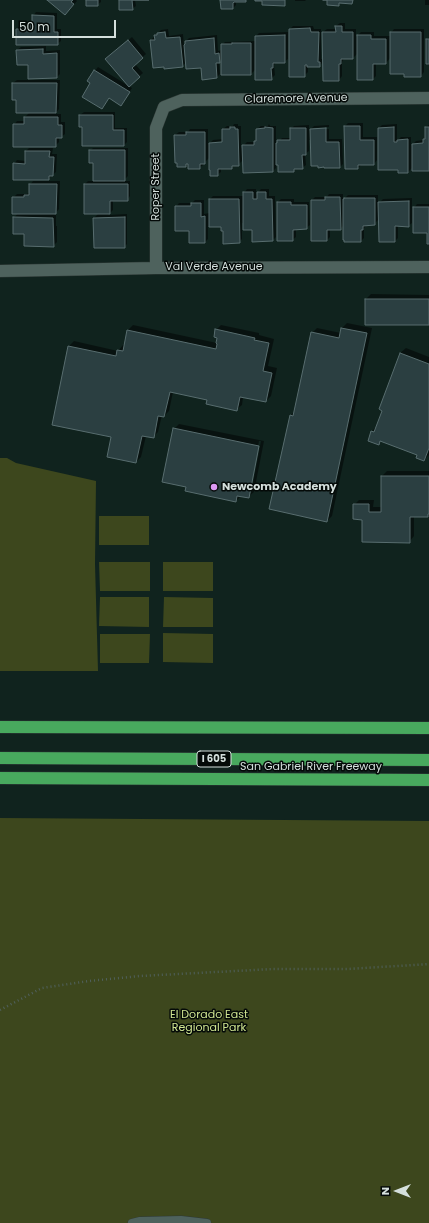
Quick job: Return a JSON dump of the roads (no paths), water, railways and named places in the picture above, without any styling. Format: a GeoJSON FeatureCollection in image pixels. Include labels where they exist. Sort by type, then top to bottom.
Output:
{"type":"FeatureCollection","features":[{"type":"Feature","properties":{"kind":"highway"},"geometry":{"type":"LineString","coordinates":[[0,727],[429,728]]}},
{"type":"Feature","properties":{"kind":"highway","name":"I 605"},"geometry":{"type":"LineString","coordinates":[[0,758],[429,760]]}},
{"type":"Feature","properties":{"kind":"highway","name":"San Gabriel River Freeway"},"geometry":{"type":"LineString","coordinates":[[0,778],[429,780]]}},
{"type":"Feature","properties":{"kind":"street","name":"Claremore Avenue"},"geometry":{"type":"LineString","coordinates":[[164,108],[182,100],[429,98]]}},
{"type":"Feature","properties":{"kind":"street","name":"Roper Street"},"geometry":{"type":"LineString","coordinates":[[156,268],[156,128],[164,108]]}},
{"type":"Feature","properties":{"kind":"street","name":"Val Verde Avenue"},"geometry":{"type":"LineString","coordinates":[[0,270],[429,267]]}},
{"type":"Feature","properties":{"kind":"lane"},"geometry":{"type":"LineString","coordinates":[[132,1223],[140,1221],[181,1220],[207,1223]]}},
{"type":"Feature","properties":{"kind":"place","name":"Newcomb Academy"},"geometry":{"type":"Point","coordinates":[214,487]}},
{"type":"Feature","properties":{"kind":"park label","name":"El Dorado East Regional Park"},"geometry":{"type":"Point","coordinates":[209,1021]}}]}
